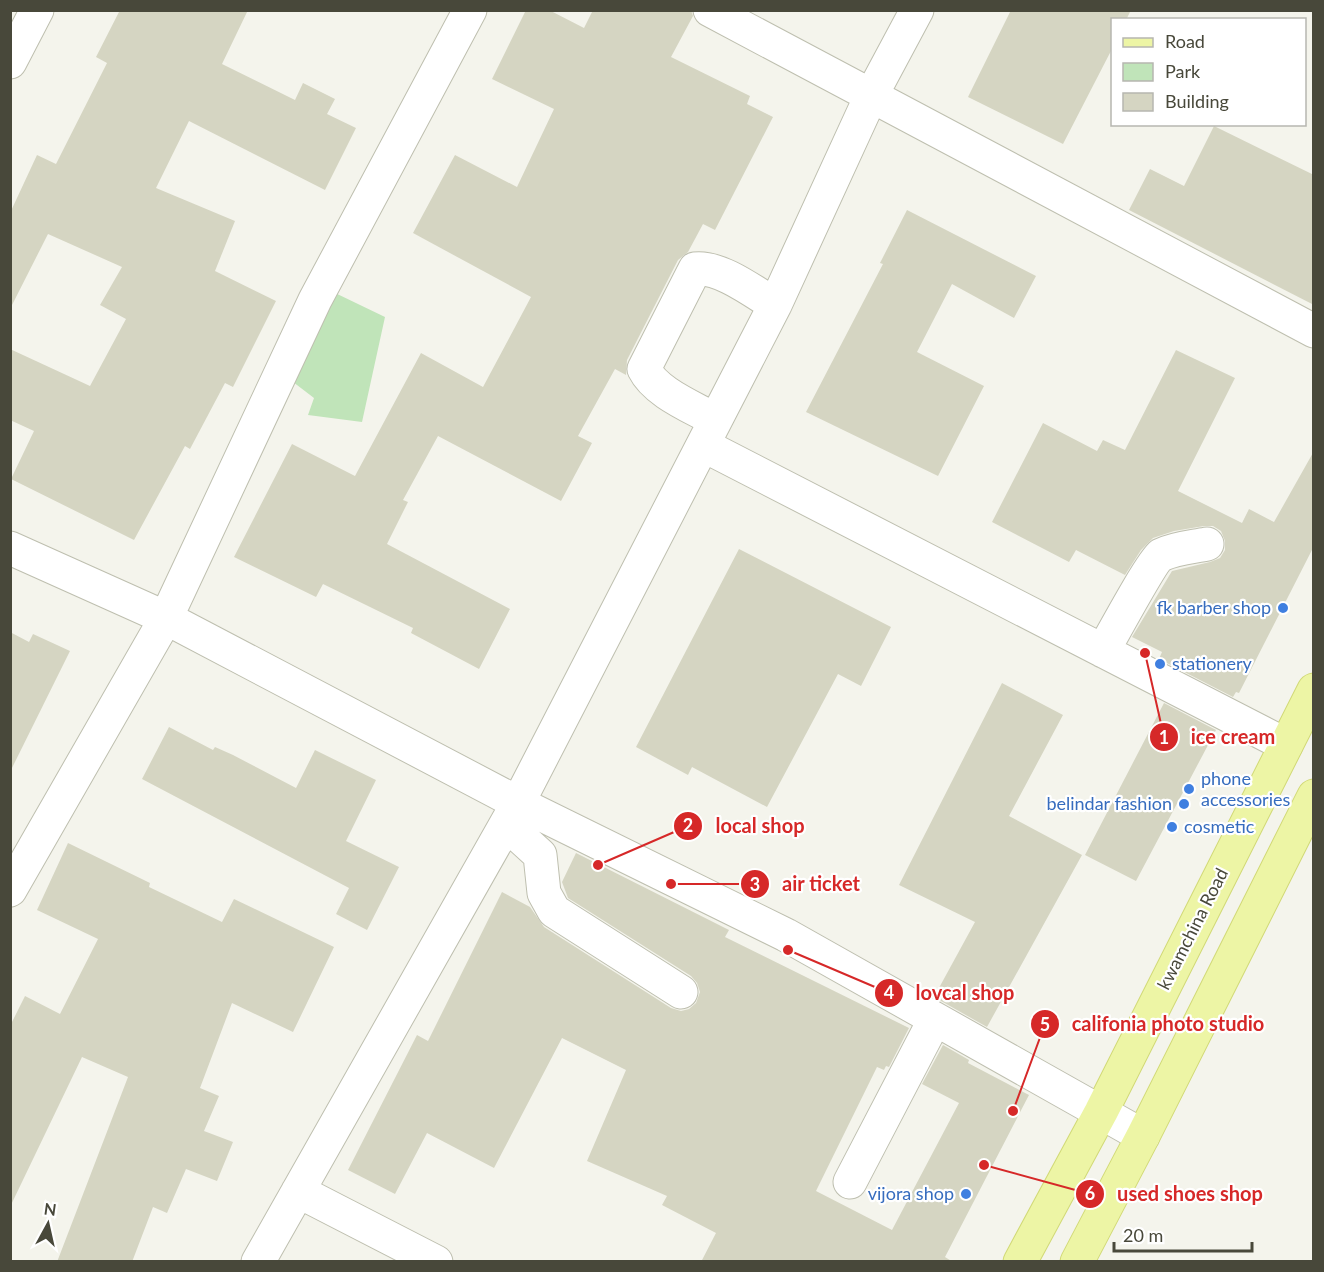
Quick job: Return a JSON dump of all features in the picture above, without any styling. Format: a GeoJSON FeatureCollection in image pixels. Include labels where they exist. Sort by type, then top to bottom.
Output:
{"type":"FeatureCollection","features":[{"type":"Feature","properties":{"kind":"main road","name":"kwamchina Road"},"geometry":{"type":"LineString","coordinates":[[1020,1262],[1101,1112],[1314,690]]}},
{"type":"Feature","properties":{"kind":"main road"},"geometry":{"type":"LineString","coordinates":[[1077,1262],[1314,796]]}},
{"type":"Feature","properties":{"kind":"street"},"geometry":{"type":"LineString","coordinates":[[10,62],[37,10]]}},
{"type":"Feature","properties":{"kind":"street"},"geometry":{"type":"LineString","coordinates":[[10,890],[166,618],[315,300],[470,10]]}},
{"type":"Feature","properties":{"kind":"street"},"geometry":{"type":"LineString","coordinates":[[710,10],[1314,331]]}},
{"type":"Feature","properties":{"kind":"street"},"geometry":{"type":"LineString","coordinates":[[258,1262],[512,813],[775,305],[871,96],[917,10]]}},
{"type":"Feature","properties":{"kind":"street"},"geometry":{"type":"LineString","coordinates":[[775,305],[707,267],[695,269],[644,369],[659,387],[709,433],[1103,651],[1286,745]]}},
{"type":"Feature","properties":{"kind":"street"},"geometry":{"type":"LineString","coordinates":[[1103,651],[1159,556],[1179,549],[1207,544]]}},
{"type":"Feature","properties":{"kind":"street"},"geometry":{"type":"LineString","coordinates":[[10,548],[166,618],[512,813],[786,935],[1143,1136]]}},
{"type":"Feature","properties":{"kind":"street"},"geometry":{"type":"LineString","coordinates":[[512,813],[540,855],[544,893],[554,911],[681,992]]}},
{"type":"Feature","properties":{"kind":"street"},"geometry":{"type":"LineString","coordinates":[[850,1182],[935,1018]]}},
{"type":"Feature","properties":{"kind":"street"},"geometry":{"type":"LineString","coordinates":[[298,1191],[436,1262]]}},
{"type":"Feature","properties":{"kind":"green space"},"geometry":{"type":"Polygon","coordinates":[[[331,291],[385,317],[362,422],[308,415],[314,398],[280,372],[331,291]]]}},
{"type":"Feature","properties":{"kind":"building"},"geometry":{"type":"Polygon","coordinates":[[[120,10],[248,10],[222,64],[295,100],[303,83],[335,99],[327,114],[356,128],[325,190],[189,121],[156,188],[235,221],[215,271],[276,301],[233,387],[225,383],[190,449],[185,446],[134,540],[11,479],[34,431],[10,420],[10,349],[90,386],[126,319],[100,305],[122,267],[48,234],[10,309],[10,213],[37,155],[56,164],[107,63],[96,57],[120,10]]]}},
{"type":"Feature","properties":{"kind":"building"},"geometry":{"type":"Polygon","coordinates":[[[526,10],[549,10],[584,28],[593,10],[691,10],[693,16],[671,57],[750,96],[747,104],[773,117],[715,230],[703,224],[688,252],[678,260],[627,360],[626,375],[615,369],[578,436],[592,443],[561,501],[438,436],[403,500],[408,502],[387,544],[510,609],[479,669],[411,633],[413,628],[323,584],[316,597],[234,557],[292,444],[355,476],[421,353],[483,387],[531,297],[413,233],[455,155],[517,187],[554,109],[492,79],[526,10]]]}},
{"type":"Feature","properties":{"kind":"building"},"geometry":{"type":"Polygon","coordinates":[[[1011,10],[1131,10],[1127,18],[1111,18],[1111,51],[1063,144],[968,97],[1011,10]]]}},
{"type":"Feature","properties":{"kind":"building"},"geometry":{"type":"Polygon","coordinates":[[[1214,126],[1314,175],[1314,305],[1129,210],[1150,169],[1184,186],[1214,126]]]}},
{"type":"Feature","properties":{"kind":"building"},"geometry":{"type":"Polygon","coordinates":[[[907,210],[1036,276],[1014,318],[952,284],[917,352],[984,386],[938,476],[806,412],[883,264],[880,263],[907,210]]]}},
{"type":"Feature","properties":{"kind":"building"},"geometry":{"type":"Polygon","coordinates":[[[1176,350],[1235,378],[1178,491],[1242,523],[1249,509],[1274,522],[1314,451],[1314,546],[1239,693],[1236,692],[1233,697],[1159,659],[1162,652],[1132,637],[1172,571],[1220,558],[1225,550],[1225,541],[1221,531],[1213,526],[1204,526],[1174,531],[1153,538],[1141,550],[1125,575],[1076,550],[1069,562],[992,522],[1043,423],[1097,451],[1103,440],[1125,450],[1176,350]]]}},
{"type":"Feature","properties":{"kind":"building"},"geometry":{"type":"Polygon","coordinates":[[[739,549],[891,627],[861,686],[838,674],[767,807],[692,767],[688,775],[636,747],[739,549]]]}},
{"type":"Feature","properties":{"kind":"building"},"geometry":{"type":"Polygon","coordinates":[[[10,632],[29,642],[33,634],[70,651],[10,772],[10,632]]]}},
{"type":"Feature","properties":{"kind":"building"},"geometry":{"type":"Polygon","coordinates":[[[1002,683],[1063,715],[1009,816],[1082,855],[987,1027],[934,997],[975,922],[899,885],[1002,683]]]}},
{"type":"Feature","properties":{"kind":"building"},"geometry":{"type":"Polygon","coordinates":[[[1164,703],[1216,730],[1136,881],[1085,855],[1164,703]]]}},
{"type":"Feature","properties":{"kind":"building"},"geometry":{"type":"Polygon","coordinates":[[[169,727],[213,750],[215,747],[233,755],[296,788],[315,750],[376,780],[346,841],[399,867],[367,930],[336,914],[349,888],[142,779],[169,727]]]}},
{"type":"Feature","properties":{"kind":"building"},"geometry":{"type":"Polygon","coordinates":[[[68,843],[150,883],[149,887],[222,922],[234,899],[334,947],[293,1032],[232,1003],[200,1088],[219,1096],[204,1131],[233,1142],[217,1181],[186,1169],[167,1213],[153,1207],[132,1262],[57,1262],[128,1077],[82,1057],[10,1207],[10,1026],[25,996],[60,1014],[98,939],[37,910],[68,843]]]}},
{"type":"Feature","properties":{"kind":"building"},"geometry":{"type":"Polygon","coordinates":[[[576,853],[729,930],[725,937],[909,1028],[889,1067],[886,1066],[884,1070],[877,1067],[816,1191],[892,1230],[959,1103],[922,1084],[943,1045],[969,1060],[968,1063],[1029,1095],[945,1257],[953,1262],[701,1262],[716,1233],[662,1205],[667,1196],[587,1161],[626,1070],[562,1038],[494,1168],[427,1133],[395,1194],[348,1170],[417,1035],[428,1041],[502,892],[530,907],[544,927],[671,1008],[681,1011],[689,1009],[696,1003],[700,992],[691,976],[568,898],[562,882],[576,853]]]}},
{"type":"Feature","properties":{"kind":"place","name":"fk barber shop"},"geometry":{"type":"Point","coordinates":[1283,608]}},
{"type":"Feature","properties":{"kind":"place","name":"ice cream"},"geometry":{"type":"Point","coordinates":[1145,653]}},
{"type":"Feature","properties":{"kind":"place","name":"stationery"},"geometry":{"type":"Point","coordinates":[1160,664]}},
{"type":"Feature","properties":{"kind":"place","name":"phone accessories"},"geometry":{"type":"Point","coordinates":[1189,789]}},
{"type":"Feature","properties":{"kind":"place","name":"belindar fashion"},"geometry":{"type":"Point","coordinates":[1184,804]}},
{"type":"Feature","properties":{"kind":"place","name":"cosmetic"},"geometry":{"type":"Point","coordinates":[1172,827]}},
{"type":"Feature","properties":{"kind":"place","name":"local shop"},"geometry":{"type":"Point","coordinates":[598,865]}},
{"type":"Feature","properties":{"kind":"place","name":"air ticket"},"geometry":{"type":"Point","coordinates":[671,884]}},
{"type":"Feature","properties":{"kind":"place","name":"lovcal shop"},"geometry":{"type":"Point","coordinates":[788,950]}},
{"type":"Feature","properties":{"kind":"place","name":"califonia photo studio"},"geometry":{"type":"Point","coordinates":[1013,1111]}},
{"type":"Feature","properties":{"kind":"place","name":"used shoes shop"},"geometry":{"type":"Point","coordinates":[984,1165]}},
{"type":"Feature","properties":{"kind":"place","name":"vijora shop"},"geometry":{"type":"Point","coordinates":[966,1194]}}]}
